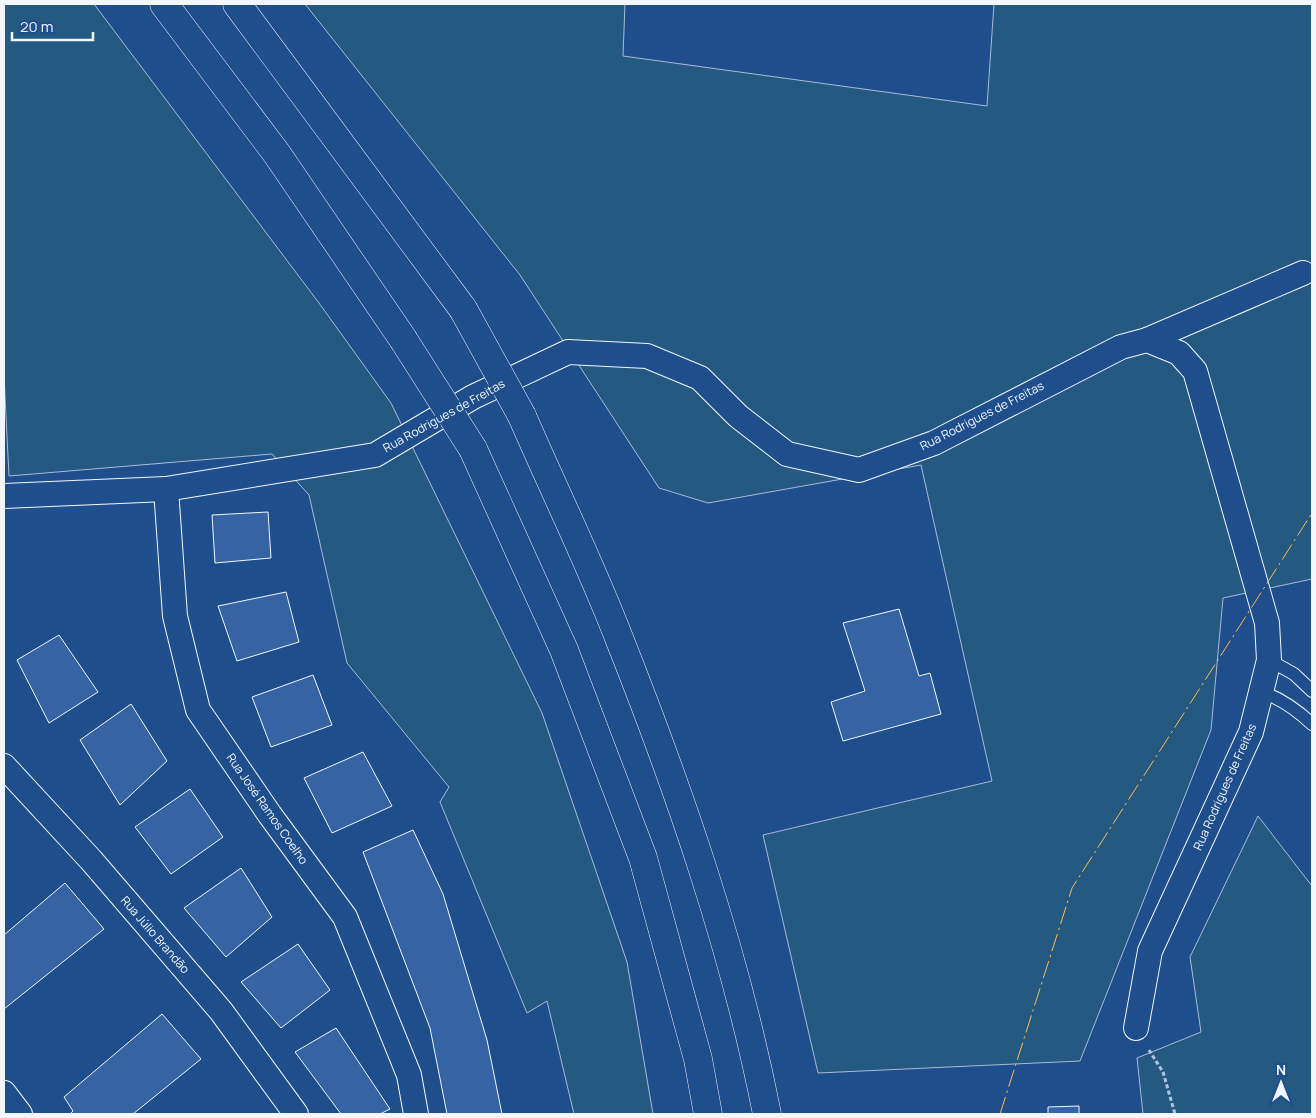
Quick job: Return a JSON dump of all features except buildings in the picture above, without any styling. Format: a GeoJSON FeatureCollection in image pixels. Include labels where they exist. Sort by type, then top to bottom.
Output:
{"type":"FeatureCollection","features":[{"type":"Feature","properties":{"kind":"highway"},"geometry":{"type":"LineString","coordinates":[[164,4],[277,154],[403,339],[473,449],[564,650],[643,858],[698,1058],[708,1114]]}},
{"type":"Feature","properties":{"kind":"highway"},"geometry":{"type":"LineString","coordinates":[[237,4],[463,309],[522,416],[619,636],[696,846],[754,1047],[767,1114]]}},
{"type":"Feature","properties":{"kind":"street"},"geometry":{"type":"LineString","coordinates":[[1147,340],[1303,273]]}},
{"type":"Feature","properties":{"kind":"street","name":"Rua Rodrigues de Freitas"},"geometry":{"type":"LineString","coordinates":[[4,496],[166,490],[375,455],[473,397],[568,352],[647,356],[700,378],[738,416],[787,454],[859,470],[934,443],[1091,361],[1121,348],[1147,340],[1179,353],[1195,371],[1267,623],[1269,660],[1252,732],[1150,951],[1136,1028]]}},
{"type":"Feature","properties":{"kind":"street","name":"Rua José Ramos Coelho"},"geometry":{"type":"LineString","coordinates":[[166,490],[175,616],[198,710],[270,815],[345,916],[409,1075],[416,1114]]}},
{"type":"Feature","properties":{"kind":"street","name":"Rua Júlio Brandão"},"geometry":{"type":"LineString","coordinates":[[4,766],[91,860],[221,1011],[296,1114]]}},
{"type":"Feature","properties":{"kind":"street"},"geometry":{"type":"LineString","coordinates":[[4,1093],[20,1114]]}},
{"type":"Feature","properties":{"kind":"lane"},"geometry":{"type":"LineString","coordinates":[[1269,660],[1294,674],[1312,691]]}},
{"type":"Feature","properties":{"kind":"lane"},"geometry":{"type":"LineString","coordinates":[[1262,692],[1282,700],[1312,724]]}},
{"type":"Feature","properties":{"kind":"path"},"geometry":{"type":"LineString","coordinates":[[1136,1028],[1163,1072],[1175,1114]]}},
{"type":"Feature","properties":{"kind":"shaded area"},"geometry":{"type":"Polygon","coordinates":[[[4,4],[94,4],[319,303],[391,403],[542,713],[627,962],[653,1114],[574,1114],[547,1001],[527,1013],[440,802],[449,787],[347,663],[309,495],[272,454],[9,476],[4,376],[4,4]]]}},
{"type":"Feature","properties":{"kind":"shaded area"},"geometry":{"type":"Polygon","coordinates":[[[305,4],[625,4],[623,56],[987,106],[994,4],[1312,4],[1312,579],[1223,598],[1211,730],[1080,1061],[818,1073],[763,835],[992,781],[921,465],[708,503],[659,488],[520,275],[305,4]]]}},
{"type":"Feature","properties":{"kind":"shaded area"},"geometry":{"type":"Polygon","coordinates":[[[1258,816],[1312,886],[1312,1114],[1143,1114],[1137,1058],[1201,1032],[1190,957],[1258,816]]]}},
{"type":"Feature","properties":{"kind":"power"},"geometry":{"type":"LineString","coordinates":[[1000,1114],[1072,888],[1312,513]]}}]}
